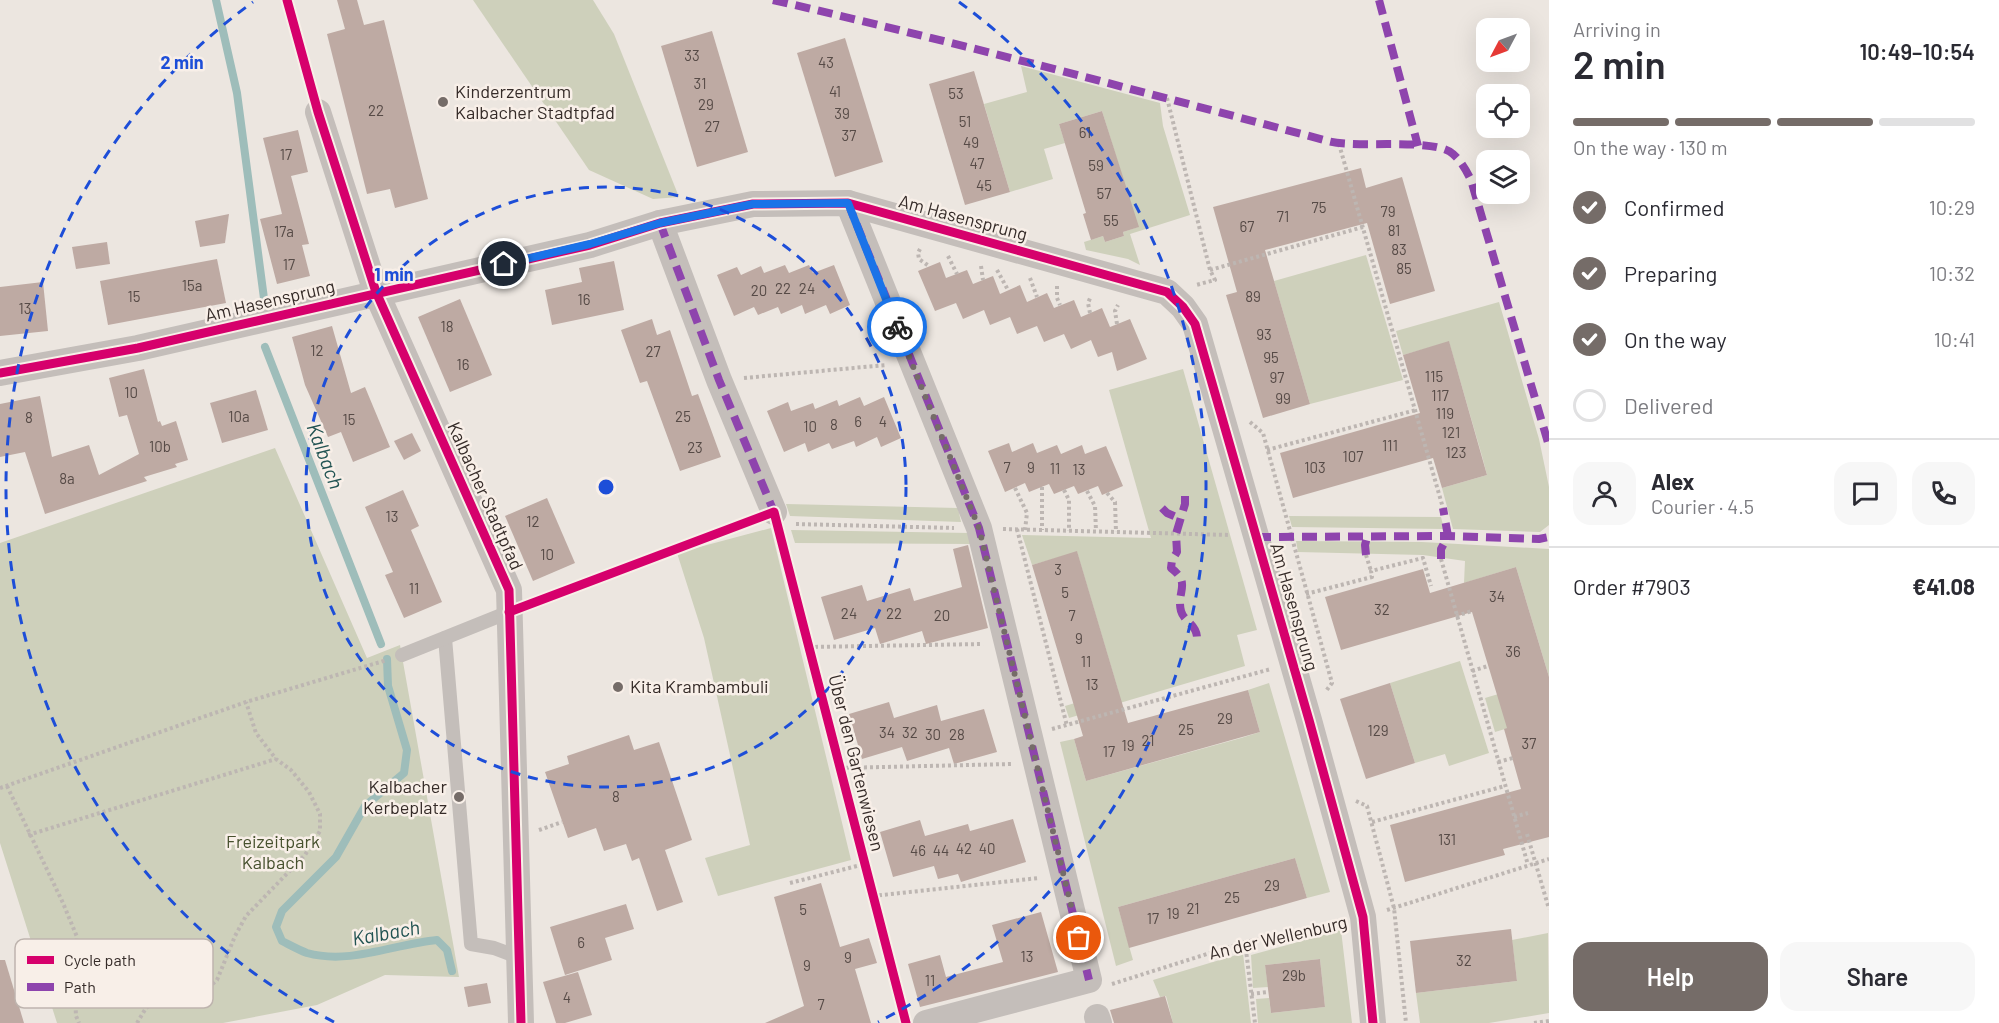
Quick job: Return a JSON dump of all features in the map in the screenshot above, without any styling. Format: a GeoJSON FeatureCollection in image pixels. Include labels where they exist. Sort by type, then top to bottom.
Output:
{"type":"FeatureCollection","features":[{"type":"Feature","properties":{"kind":"street","name":"Kalbacher Stadtpfad"},"geometry":{"type":"LineString","coordinates":[[318,112],[376,292],[509,590],[521,1023]]}},
{"type":"Feature","properties":{"kind":"street","name":"Am Hasensprung"},"geometry":{"type":"LineString","coordinates":[[0,373],[138,348],[590,244],[660,223],[753,204],[848,203],[1167,292],[1183,307],[1195,324],[1244,536],[1363,917],[1373,1023]]}},
{"type":"Feature","properties":{"kind":"street"},"geometry":{"type":"LineString","coordinates":[[848,203],[979,528],[1063,875],[1100,982],[926,1023]]}},
{"type":"Feature","properties":{"kind":"street"},"geometry":{"type":"LineString","coordinates":[[660,223],[719,380],[774,512]]}},
{"type":"Feature","properties":{"kind":"lane"},"geometry":{"type":"LineString","coordinates":[[402,655],[509,612]]}},
{"type":"Feature","properties":{"kind":"lane"},"geometry":{"type":"LineString","coordinates":[[445,638],[471,944],[494,948],[518,957]]}},
{"type":"Feature","properties":{"kind":"path"},"geometry":{"type":"LineString","coordinates":[[1167,98],[1210,270],[1215,280],[1195,285]]}},
{"type":"Feature","properties":{"kind":"path"},"geometry":{"type":"LineString","coordinates":[[1339,144],[1443,508]]}},
{"type":"Feature","properties":{"kind":"path"},"geometry":{"type":"LineString","coordinates":[[1210,270],[1363,227]]}},
{"type":"Feature","properties":{"kind":"path"},"geometry":{"type":"LineString","coordinates":[[911,243],[922,247],[918,253],[919,259],[929,266]]}},
{"type":"Feature","properties":{"kind":"path"},"geometry":{"type":"LineString","coordinates":[[957,274],[947,254],[958,257]]}},
{"type":"Feature","properties":{"kind":"path"},"geometry":{"type":"LineString","coordinates":[[982,280],[981,263],[1008,272]]}},
{"type":"Feature","properties":{"kind":"path"},"geometry":{"type":"LineString","coordinates":[[997,268],[1008,290]]}},
{"type":"Feature","properties":{"kind":"path"},"geometry":{"type":"LineString","coordinates":[[1019,275],[1039,281]]}},
{"type":"Feature","properties":{"kind":"path"},"geometry":{"type":"LineString","coordinates":[[1030,278],[1037,297]]}},
{"type":"Feature","properties":{"kind":"path"},"geometry":{"type":"LineString","coordinates":[[1048,283],[1068,289]]}},
{"type":"Feature","properties":{"kind":"path"},"geometry":{"type":"LineString","coordinates":[[1057,286],[1057,298],[1060,305]]}},
{"type":"Feature","properties":{"kind":"path"},"geometry":{"type":"LineString","coordinates":[[1090,313],[1091,296],[1100,298]]}},
{"type":"Feature","properties":{"kind":"path"},"geometry":{"type":"LineString","coordinates":[[1109,301],[1126,305]]}},
{"type":"Feature","properties":{"kind":"path"},"geometry":{"type":"LineString","coordinates":[[1117,324],[1115,311],[1118,303]]}},
{"type":"Feature","properties":{"kind":"path"},"geometry":{"type":"LineString","coordinates":[[719,380],[912,363]]}},
{"type":"Feature","properties":{"kind":"path"},"geometry":{"type":"LineString","coordinates":[[1267,450],[1416,410]]}},
{"type":"Feature","properties":{"kind":"path"},"geometry":{"type":"LineString","coordinates":[[1042,487],[1042,530]]}},
{"type":"Feature","properties":{"kind":"path"},"geometry":{"type":"LineString","coordinates":[[1015,488],[1027,513],[1025,530]]}},
{"type":"Feature","properties":{"kind":"path"},"geometry":{"type":"LineString","coordinates":[[1064,490],[1069,500],[1069,531]]}},
{"type":"Feature","properties":{"kind":"path"},"geometry":{"type":"LineString","coordinates":[[1087,491],[1095,506],[1096,531]]}},
{"type":"Feature","properties":{"kind":"path"},"geometry":{"type":"LineString","coordinates":[[1107,492],[1115,502],[1116,532]]}},
{"type":"Feature","properties":{"kind":"path"},"geometry":{"type":"LineString","coordinates":[[509,612],[774,512]]}},
{"type":"Feature","properties":{"kind":"path"},"geometry":{"type":"LineString","coordinates":[[1229,524],[1244,536]]}},
{"type":"Feature","properties":{"kind":"path"},"geometry":{"type":"LineString","coordinates":[[1017,530],[1067,726]]}},
{"type":"Feature","properties":{"kind":"path"},"geometry":{"type":"LineString","coordinates":[[1151,533],[1244,536]]}},
{"type":"Feature","properties":{"kind":"path"},"geometry":{"type":"LineString","coordinates":[[1366,555],[1374,583]]}},
{"type":"Feature","properties":{"kind":"path"},"geometry":{"type":"LineString","coordinates":[[1371,571],[1423,558],[1431,586]]}},
{"type":"Feature","properties":{"kind":"path"},"geometry":{"type":"LineString","coordinates":[[1441,559],[1528,865]]}},
{"type":"Feature","properties":{"kind":"path"},"geometry":{"type":"LineString","coordinates":[[1306,594],[1372,577]]}},
{"type":"Feature","properties":{"kind":"path"},"geometry":{"type":"LineString","coordinates":[[1456,616],[1472,611]]}},
{"type":"Feature","properties":{"kind":"path"},"geometry":{"type":"LineString","coordinates":[[809,647],[1007,644]]}},
{"type":"Feature","properties":{"kind":"path"},"geometry":{"type":"LineString","coordinates":[[1268,658],[1275,680]]}},
{"type":"Feature","properties":{"kind":"path"},"geometry":{"type":"LineString","coordinates":[[0,788],[246,702],[370,665]]}},
{"type":"Feature","properties":{"kind":"path"},"geometry":{"type":"LineString","coordinates":[[1472,671],[1488,666]]}},
{"type":"Feature","properties":{"kind":"path"},"geometry":{"type":"LineString","coordinates":[[1029,735],[1271,669]]}},
{"type":"Feature","properties":{"kind":"path"},"geometry":{"type":"LineString","coordinates":[[213,984],[217,980],[246,916],[305,855],[320,831],[320,814],[309,792],[291,770],[276,759],[256,733],[246,702]]}},
{"type":"Feature","properties":{"kind":"path"},"geometry":{"type":"LineString","coordinates":[[1498,762],[1513,758]]}},
{"type":"Feature","properties":{"kind":"path"},"geometry":{"type":"LineString","coordinates":[[28,835],[276,759]]}},
{"type":"Feature","properties":{"kind":"path"},"geometry":{"type":"LineString","coordinates":[[840,768],[1036,763]]}},
{"type":"Feature","properties":{"kind":"path"},"geometry":{"type":"LineString","coordinates":[[7,786],[28,835],[63,903],[77,939]]}},
{"type":"Feature","properties":{"kind":"path"},"geometry":{"type":"LineString","coordinates":[[1372,822],[1505,786]]}},
{"type":"Feature","properties":{"kind":"path"},"geometry":{"type":"LineString","coordinates":[[1437,804],[1440,811]]}},
{"type":"Feature","properties":{"kind":"path"},"geometry":{"type":"LineString","coordinates":[[1514,817],[1528,813]]}},
{"type":"Feature","properties":{"kind":"path"},"geometry":{"type":"LineString","coordinates":[[1527,834],[1549,909]]}},
{"type":"Feature","properties":{"kind":"path"},"geometry":{"type":"LineString","coordinates":[[790,883],[864,864]]}},
{"type":"Feature","properties":{"kind":"path"},"geometry":{"type":"LineString","coordinates":[[873,896],[1063,875]]}},
{"type":"Feature","properties":{"kind":"path"},"geometry":{"type":"LineString","coordinates":[[1245,942],[1255,1023]]}},
{"type":"Feature","properties":{"kind":"path"},"geometry":{"type":"LineString","coordinates":[[1251,994],[1268,992]]}},
{"type":"Feature","properties":{"kind":"path"},"geometry":{"type":"LineString","coordinates":[[76,1008],[79,1023]]}},
{"type":"Feature","properties":{"kind":"path"},"geometry":{"type":"LineString","coordinates":[[137,1023],[146,1008]]}},
{"type":"Feature","properties":{"kind":"path"},"geometry":{"type":"LineString","coordinates":[[1534,1023],[1549,1021]]}},
{"type":"Feature","properties":{"kind":"green space"},"geometry":{"type":"Polygon","coordinates":[[[473,0],[593,0],[614,34],[679,197],[653,199],[589,170],[473,0]]]}},
{"type":"Feature","properties":{"kind":"green space"},"geometry":{"type":"Polygon","coordinates":[[[1021,66],[1160,103],[1163,126],[1190,215],[1130,234],[1140,265],[1128,259],[1086,250],[1084,242],[1103,236],[1105,242],[1124,236],[1123,232],[1138,227],[1102,111],[1059,124],[1065,143],[1044,149],[1053,179],[1010,192],[984,104],[1027,92],[1021,66]]]}},
{"type":"Feature","properties":{"kind":"green space"},"geometry":{"type":"Polygon","coordinates":[[[1366,255],[1403,380],[1310,404],[1274,281],[1366,255]]]}},
{"type":"Feature","properties":{"kind":"green space"},"geometry":{"type":"Polygon","coordinates":[[[1499,302],[1539,439],[1549,487],[1549,525],[1540,532],[1453,529],[1442,488],[1487,475],[1482,456],[1449,342],[1403,355],[1396,331],[1499,302]]]}},
{"type":"Feature","properties":{"kind":"green space"},"geometry":{"type":"Polygon","coordinates":[[[1183,369],[1257,630],[1237,635],[1245,666],[1069,718],[1065,706],[1118,690],[1077,552],[1032,565],[1022,535],[1151,538],[1109,390],[1183,369]]]}},
{"type":"Feature","properties":{"kind":"green space","name":"Freizeitpark Kalbach"},"geometry":{"type":"Polygon","coordinates":[[[275,448],[367,658],[400,645],[459,977],[385,975],[317,1005],[223,1023],[57,1023],[52,1008],[213,1008],[213,939],[30,939],[0,843],[0,543],[275,448]]]}},
{"type":"Feature","properties":{"kind":"green space"},"geometry":{"type":"Polygon","coordinates":[[[786,504],[958,508],[961,522],[790,516],[786,504]]]}},
{"type":"Feature","properties":{"kind":"green space"},"geometry":{"type":"Polygon","coordinates":[[[1289,516],[1441,517],[1444,529],[1292,527],[1289,516]]]}},
{"type":"Feature","properties":{"kind":"green space"},"geometry":{"type":"Polygon","coordinates":[[[771,528],[851,860],[718,896],[705,858],[750,845],[704,638],[677,553],[771,528]]]}},
{"type":"Feature","properties":{"kind":"green space"},"geometry":{"type":"Polygon","coordinates":[[[791,530],[970,533],[972,544],[795,543],[791,530]]]}},
{"type":"Feature","properties":{"kind":"green space"},"geometry":{"type":"Polygon","coordinates":[[[1296,541],[1422,542],[1549,549],[1549,677],[1516,567],[1464,583],[1465,561],[1423,555],[1298,552],[1296,541]]]}},
{"type":"Feature","properties":{"kind":"green space"},"geometry":{"type":"Polygon","coordinates":[[[1460,661],[1489,753],[1449,766],[1445,754],[1415,763],[1390,683],[1460,661]]]}},
{"type":"Feature","properties":{"kind":"green space"},"geometry":{"type":"Polygon","coordinates":[[[1549,679],[1549,716],[1495,732],[1485,698],[1549,679]]]}},
{"type":"Feature","properties":{"kind":"green space"},"geometry":{"type":"Polygon","coordinates":[[[1269,683],[1330,892],[1307,898],[1295,858],[1118,907],[1133,960],[1116,966],[1060,742],[1074,739],[1086,781],[1241,738],[1260,732],[1248,690],[1269,683]]]}},
{"type":"Feature","properties":{"kind":"green space"},"geometry":{"type":"Polygon","coordinates":[[[1341,930],[1352,1023],[1258,1023],[1256,999],[1269,998],[1271,1013],[1325,1007],[1320,959],[1265,965],[1268,987],[1253,988],[1251,955],[1341,930]]]}},
{"type":"Feature","properties":{"kind":"green space"},"geometry":{"type":"Polygon","coordinates":[[[1548,933],[1549,1013],[1489,1023],[1420,1023],[1416,993],[1517,981],[1512,940],[1548,933]]]}},
{"type":"Feature","properties":{"kind":"green space"},"geometry":{"type":"Polygon","coordinates":[[[1243,953],[1251,1023],[1173,1023],[1166,996],[1160,997],[1153,980],[1243,953]]]}},
{"type":"Feature","properties":{"kind":"building"},"geometry":{"type":"Polygon","coordinates":[[[337,0],[357,0],[364,25],[384,20],[428,199],[395,208],[390,189],[367,194],[327,34],[345,29],[337,0]]]}},
{"type":"Feature","properties":{"kind":"building"},"geometry":{"type":"Polygon","coordinates":[[[712,31],[748,152],[697,167],[661,46],[712,31]]]}},
{"type":"Feature","properties":{"kind":"building"},"geometry":{"type":"Polygon","coordinates":[[[845,38],[883,162],[835,177],[797,53],[845,38]]]}},
{"type":"Feature","properties":{"kind":"building"},"geometry":{"type":"Polygon","coordinates":[[[974,71],[1010,192],[965,205],[929,84],[974,71]]]}},
{"type":"Feature","properties":{"kind":"building"},"geometry":{"type":"Polygon","coordinates":[[[1102,111],[1139,227],[1123,232],[1124,236],[1105,242],[1103,236],[1091,240],[1083,214],[1086,213],[1059,124],[1102,111]]]}},
{"type":"Feature","properties":{"kind":"building"},"geometry":{"type":"Polygon","coordinates":[[[298,130],[308,172],[291,176],[309,244],[302,245],[310,276],[277,284],[260,219],[282,214],[263,138],[298,130]]]}},
{"type":"Feature","properties":{"kind":"building"},"geometry":{"type":"Polygon","coordinates":[[[1361,168],[1366,188],[1402,177],[1435,291],[1390,304],[1367,223],[1265,250],[1310,404],[1263,418],[1226,295],[1237,292],[1213,207],[1361,168]]]}},
{"type":"Feature","properties":{"kind":"building"},"geometry":{"type":"Polygon","coordinates":[[[229,214],[225,243],[200,247],[195,221],[229,214]]]}},
{"type":"Feature","properties":{"kind":"building"},"geometry":{"type":"Polygon","coordinates":[[[107,242],[110,264],[76,269],[72,247],[107,242]]]}},
{"type":"Feature","properties":{"kind":"building"},"geometry":{"type":"Polygon","coordinates":[[[217,259],[226,303],[108,325],[100,281],[217,259]]]}},
{"type":"Feature","properties":{"kind":"building"},"geometry":{"type":"Polygon","coordinates":[[[614,261],[624,310],[552,325],[545,290],[582,282],[579,268],[614,261]]]}},
{"type":"Feature","properties":{"kind":"building"},"geometry":{"type":"Polygon","coordinates":[[[940,262],[946,278],[967,270],[973,284],[993,276],[1000,294],[1020,285],[1027,302],[1047,293],[1054,308],[1074,300],[1081,317],[1102,308],[1110,327],[1130,319],[1147,359],[1117,371],[1112,352],[1098,357],[1091,340],[1071,349],[1064,334],[1044,342],[1037,326],[1017,334],[1010,317],[990,325],[984,310],[963,319],[956,303],[935,311],[918,271],[940,262]]]}},
{"type":"Feature","properties":{"kind":"building"},"geometry":{"type":"Polygon","coordinates":[[[785,265],[789,273],[809,265],[813,273],[834,265],[850,305],[830,314],[826,305],[805,314],[802,305],[781,314],[778,307],[758,315],[754,307],[734,316],[717,275],[737,267],[741,275],[761,266],[764,273],[785,265]]]}},
{"type":"Feature","properties":{"kind":"building"},"geometry":{"type":"Polygon","coordinates":[[[43,282],[48,331],[0,336],[0,287],[43,282]]]}},
{"type":"Feature","properties":{"kind":"building"},"geometry":{"type":"Polygon","coordinates":[[[460,299],[492,375],[450,392],[418,317],[460,299]]]}},
{"type":"Feature","properties":{"kind":"building"},"geometry":{"type":"Polygon","coordinates":[[[652,319],[657,335],[670,330],[692,396],[698,394],[721,457],[680,471],[647,381],[640,383],[621,330],[652,319]]]}},
{"type":"Feature","properties":{"kind":"building"},"geometry":{"type":"Polygon","coordinates":[[[332,326],[351,393],[365,387],[390,447],[353,462],[341,432],[328,437],[305,385],[292,337],[332,326]]]}},
{"type":"Feature","properties":{"kind":"building"},"geometry":{"type":"Polygon","coordinates":[[[1449,341],[1487,475],[1442,488],[1433,458],[1293,498],[1280,453],[1420,413],[1403,355],[1449,341]]]}},
{"type":"Feature","properties":{"kind":"building"},"geometry":{"type":"Polygon","coordinates":[[[144,369],[158,422],[160,421],[162,426],[176,421],[188,460],[175,464],[177,467],[144,477],[147,481],[45,514],[25,452],[0,457],[0,404],[40,396],[52,457],[89,445],[99,475],[139,454],[127,415],[119,417],[109,378],[144,369]]]}},
{"type":"Feature","properties":{"kind":"building"},"geometry":{"type":"Polygon","coordinates":[[[256,390],[268,430],[222,443],[210,403],[256,390]]]}},
{"type":"Feature","properties":{"kind":"building"},"geometry":{"type":"Polygon","coordinates":[[[860,397],[864,406],[884,397],[901,438],[881,447],[877,437],[856,447],[854,441],[832,449],[829,443],[808,452],[805,443],[784,452],[767,411],[788,402],[791,411],[813,403],[815,409],[837,400],[839,406],[860,397]]]}},
{"type":"Feature","properties":{"kind":"building"},"geometry":{"type":"Polygon","coordinates":[[[412,433],[421,451],[404,460],[394,441],[412,433]]]}},
{"type":"Feature","properties":{"kind":"building"},"geometry":{"type":"Polygon","coordinates":[[[1009,443],[1012,452],[1033,443],[1037,453],[1057,445],[1061,454],[1082,445],[1085,454],[1106,446],[1123,486],[1102,495],[1098,486],[1078,494],[1074,486],[1054,494],[1049,484],[1029,492],[1025,483],[1005,492],[988,451],[1009,443]]]}},
{"type":"Feature","properties":{"kind":"building"},"geometry":{"type":"Polygon","coordinates":[[[403,490],[419,526],[411,530],[442,602],[404,618],[385,575],[393,572],[365,507],[403,490]]]}},
{"type":"Feature","properties":{"kind":"building"},"geometry":{"type":"Polygon","coordinates":[[[547,498],[575,563],[533,581],[505,516],[547,498]]]}},
{"type":"Feature","properties":{"kind":"building"},"geometry":{"type":"Polygon","coordinates":[[[968,545],[988,628],[926,644],[922,631],[880,644],[875,628],[834,640],[821,597],[862,585],[867,601],[910,588],[914,601],[962,587],[953,549],[968,545]]]}},
{"type":"Feature","properties":{"kind":"building"},"geometry":{"type":"Polygon","coordinates":[[[1077,551],[1128,723],[1248,690],[1260,732],[1086,781],[1074,739],[1083,736],[1032,565],[1077,551]]]}},
{"type":"Feature","properties":{"kind":"building"},"geometry":{"type":"Polygon","coordinates":[[[1516,567],[1549,677],[1549,837],[1503,849],[1505,855],[1405,882],[1390,825],[1521,789],[1504,729],[1507,728],[1472,612],[1341,650],[1325,597],[1423,569],[1430,593],[1516,567]]]}},
{"type":"Feature","properties":{"kind":"building"},"geometry":{"type":"Polygon","coordinates":[[[1390,683],[1415,763],[1366,779],[1340,699],[1390,683]]]}},
{"type":"Feature","properties":{"kind":"building"},"geometry":{"type":"Polygon","coordinates":[[[889,702],[894,718],[937,705],[941,721],[984,709],[997,752],[954,764],[949,748],[907,761],[902,747],[862,759],[849,714],[889,702]]]}},
{"type":"Feature","properties":{"kind":"building"},"geometry":{"type":"Polygon","coordinates":[[[629,735],[634,750],[659,742],[692,840],[665,850],[683,902],[657,911],[639,858],[632,861],[626,844],[604,851],[596,828],[568,838],[545,772],[569,764],[567,756],[629,735]]]}},
{"type":"Feature","properties":{"kind":"building"},"geometry":{"type":"Polygon","coordinates":[[[1013,819],[1026,862],[961,882],[958,874],[938,879],[934,866],[893,877],[880,832],[920,820],[925,836],[968,824],[970,831],[1013,819]]]}},
{"type":"Feature","properties":{"kind":"building"},"geometry":{"type":"Polygon","coordinates":[[[1295,858],[1307,898],[1129,948],[1118,907],[1295,858]]]}},
{"type":"Feature","properties":{"kind":"building"},"geometry":{"type":"Polygon","coordinates":[[[821,883],[840,947],[869,938],[877,963],[855,969],[871,1023],[765,1023],[804,1006],[774,897],[821,883]]]}},
{"type":"Feature","properties":{"kind":"building"},"geometry":{"type":"Polygon","coordinates":[[[626,904],[634,929],[605,938],[612,960],[565,975],[550,927],[626,904]]]}},
{"type":"Feature","properties":{"kind":"building"},"geometry":{"type":"Polygon","coordinates":[[[1041,912],[1058,972],[920,1007],[908,964],[940,955],[946,977],[1003,962],[992,925],[1041,912]]]}},
{"type":"Feature","properties":{"kind":"building"},"geometry":{"type":"Polygon","coordinates":[[[1511,929],[1517,981],[1416,993],[1410,941],[1511,929]]]}},
{"type":"Feature","properties":{"kind":"building"},"geometry":{"type":"Polygon","coordinates":[[[1320,959],[1325,1007],[1271,1013],[1265,965],[1320,959]]]}},
{"type":"Feature","properties":{"kind":"building"},"geometry":{"type":"Polygon","coordinates":[[[0,960],[5,960],[15,993],[15,1008],[19,1008],[24,1023],[0,1023],[0,960]]]}},
{"type":"Feature","properties":{"kind":"building"},"geometry":{"type":"Polygon","coordinates":[[[578,972],[592,1015],[565,1023],[556,1023],[543,982],[578,972]]]}},
{"type":"Feature","properties":{"kind":"building"},"geometry":{"type":"Polygon","coordinates":[[[487,983],[491,1003],[468,1007],[464,987],[487,983]]]}},
{"type":"Feature","properties":{"kind":"building"},"geometry":{"type":"Polygon","coordinates":[[[1165,996],[1173,1023],[1114,1023],[1110,1010],[1165,996]]]}},
{"type":"Feature","properties":{"kind":"waterway","name":"Kalbach"},"geometry":{"type":"LineString","coordinates":[[216,0],[237,93],[265,306]]}},
{"type":"Feature","properties":{"kind":"waterway","name":"Kalbach"},"geometry":{"type":"LineString","coordinates":[[265,347],[381,644]]}},
{"type":"Feature","properties":{"kind":"waterway","name":"Kalbach"},"geometry":{"type":"LineString","coordinates":[[387,659],[388,686],[407,750],[404,773],[365,806],[336,857],[282,911],[276,927],[282,941],[307,953],[323,956],[339,957],[372,953],[437,940],[447,950],[452,971]]}},
{"type":"Feature","properties":{"kind":"marked path"},"geometry":{"type":"LineString","coordinates":[[773,0],[1120,86],[1328,141],[1430,146],[1453,154],[1471,180],[1549,446]]}},
{"type":"Feature","properties":{"kind":"marked path"},"geometry":{"type":"LineString","coordinates":[[1379,0],[1418,146]]}},
{"type":"Feature","properties":{"kind":"marked path"},"geometry":{"type":"LineString","coordinates":[[848,203],[979,528],[1089,980]]}},
{"type":"Feature","properties":{"kind":"marked path"},"geometry":{"type":"LineString","coordinates":[[660,223],[719,380],[774,512]]}},
{"type":"Feature","properties":{"kind":"marked path"},"geometry":{"type":"LineString","coordinates":[[1185,496],[1185,504],[1176,534],[1177,552],[1172,560],[1171,568],[1182,583],[1181,611],[1195,629],[1197,638]]}},
{"type":"Feature","properties":{"kind":"marked path"},"geometry":{"type":"LineString","coordinates":[[1162,508],[1167,513],[1181,519]]}},
{"type":"Feature","properties":{"kind":"marked path"},"geometry":{"type":"LineString","coordinates":[[1441,559],[1441,549],[1448,536],[1443,508]]}},
{"type":"Feature","properties":{"kind":"marked path"},"geometry":{"type":"LineString","coordinates":[[1256,537],[1448,536],[1539,539],[1549,537]]}},
{"type":"Feature","properties":{"kind":"marked path"},"geometry":{"type":"LineString","coordinates":[[1366,555],[1367,537]]}},
{"type":"Feature","properties":{"kind":"cycle path"},"geometry":{"type":"LineString","coordinates":[[287,0],[318,112],[376,292],[509,590],[521,1023]]}},
{"type":"Feature","properties":{"kind":"cycle path"},"geometry":{"type":"LineString","coordinates":[[0,373],[138,348],[590,245],[660,223],[753,204],[848,203],[1167,292],[1183,307],[1195,324],[1309,720],[1363,917],[1373,1023]]}},
{"type":"Feature","properties":{"kind":"cycle path","name":"Über den Gartenwiesen"},"geometry":{"type":"LineString","coordinates":[[509,612],[774,512],[906,1023]]}},
{"type":"Feature","properties":{"kind":"way so far"},"geometry":{"type":"LineString","coordinates":[[897,327],[979,528],[1079,938]]}},
{"type":"Feature","properties":{"kind":"place","name":"Kinderzentrum Kalbacher Stadtpfad"},"geometry":{"type":"Point","coordinates":[443,102]}},
{"type":"Feature","properties":{"kind":"place","name":"Kita Krambambuli"},"geometry":{"type":"Point","coordinates":[618,687]}},
{"type":"Feature","properties":{"kind":"place","name":"Kalbacher Kerbeplatz"},"geometry":{"type":"Point","coordinates":[459,797]}},
{"type":"Feature","properties":{"kind":"route"},"geometry":{"type":"LineString","coordinates":[[504,264],[590,244],[660,223],[753,204],[848,203],[897,327]]}}]}
